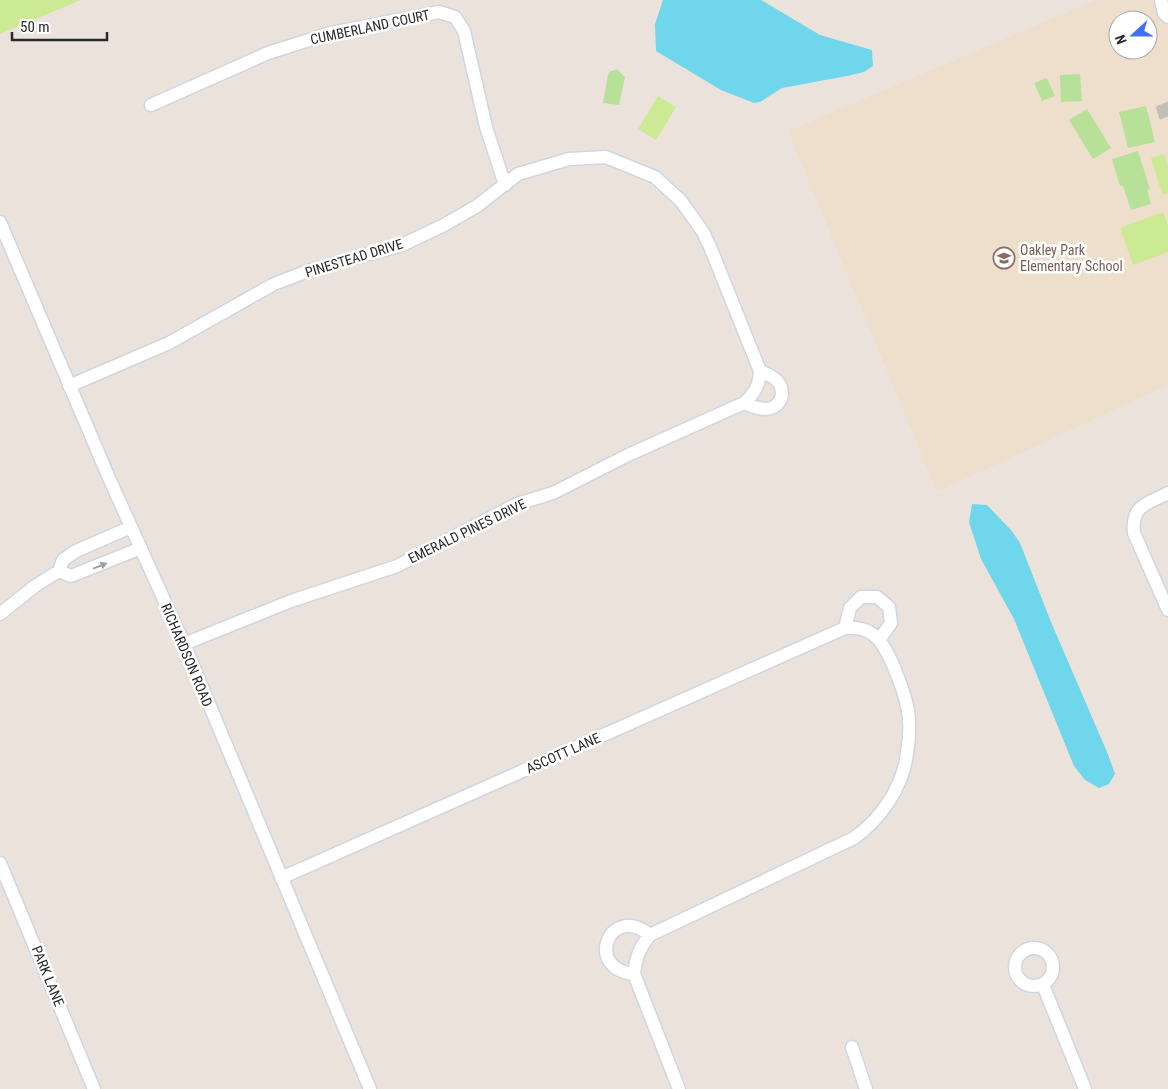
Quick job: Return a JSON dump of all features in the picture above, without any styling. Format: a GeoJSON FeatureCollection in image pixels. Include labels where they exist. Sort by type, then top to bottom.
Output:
{"type":"FeatureCollection","features":[{"type":"Feature","properties":{"kind":"street"},"geometry":{"type":"LineString","coordinates":[[1161,0],[1164,13],[1168,18]]}},
{"type":"Feature","properties":{"kind":"street","name":"CUMBERLAND COURT"},"geometry":{"type":"LineString","coordinates":[[151,105],[268,53],[322,36],[427,13],[448,13],[455,17],[464,31],[486,127],[505,185]]}},
{"type":"Feature","properties":{"kind":"street","name":"PINESTEAD DRIVE"},"geometry":{"type":"LineString","coordinates":[[70,386],[169,344],[274,284],[308,271],[402,245],[477,206],[518,174],[569,159],[606,156],[655,177],[681,202],[703,232],[760,371],[759,384]]}},
{"type":"Feature","properties":{"kind":"street","name":"RICHARDSON ROAD"},"geometry":{"type":"LineString","coordinates":[[0,222],[131,527],[184,644],[370,1089]]}},
{"type":"Feature","properties":{"kind":"street"},"geometry":{"type":"LineString","coordinates":[[744,403],[759,408],[770,408],[778,404],[782,396],[781,386],[775,379],[760,371]]}},
{"type":"Feature","properties":{"kind":"street","name":"EMERALD PINES DRIVE"},"geometry":{"type":"LineString","coordinates":[[184,644],[291,601],[397,566],[517,504],[554,493],[628,455],[744,403],[754,394],[759,384]]}},
{"type":"Feature","properties":{"kind":"street"},"geometry":{"type":"LineString","coordinates":[[1168,493],[1141,506],[1135,512],[1133,520],[1134,532],[1168,610]]}},
{"type":"Feature","properties":{"kind":"street"},"geometry":{"type":"LineString","coordinates":[[0,614],[34,586],[59,571],[63,560],[76,551],[131,527]]}},
{"type":"Feature","properties":{"kind":"street"},"geometry":{"type":"LineString","coordinates":[[59,571],[71,576],[141,548]]}},
{"type":"Feature","properties":{"kind":"street"},"geometry":{"type":"LineString","coordinates":[[678,1089],[634,974],[640,946],[650,936],[839,848],[868,828],[895,793],[907,754],[908,711],[894,671],[879,640],[866,630],[856,627],[845,628],[850,608],[862,597],[877,597],[889,607],[891,623],[879,640]]}},
{"type":"Feature","properties":{"kind":"street","name":"ASCOTT LANE"},"geometry":{"type":"LineString","coordinates":[[281,878],[845,628]]}},
{"type":"Feature","properties":{"kind":"street","name":"PARK LANE"},"geometry":{"type":"LineString","coordinates":[[0,863],[94,1089]]}},
{"type":"Feature","properties":{"kind":"street"},"geometry":{"type":"LineString","coordinates":[[634,974],[621,973],[610,965],[605,953],[607,940],[615,930],[627,925],[640,927],[650,936]]}},
{"type":"Feature","properties":{"kind":"street"},"geometry":{"type":"LineString","coordinates":[[1042,985],[1085,1089]]}},
{"type":"Feature","properties":{"kind":"street"},"geometry":{"type":"LineString","coordinates":[[852,1047],[866,1089]]}},
{"type":"Feature","properties":{"kind":"shaded area","name":"Oakley Park Elementary School"},"geometry":{"type":"Polygon","coordinates":[[[1096,0],[1168,0],[1168,385],[937,492],[788,131],[1096,0]]]}},
{"type":"Feature","properties":{"kind":"green space"},"geometry":{"type":"Polygon","coordinates":[[[0,0],[81,0],[0,34],[0,0]]]}},
{"type":"Feature","properties":{"kind":"green space"},"geometry":{"type":"Polygon","coordinates":[[[617,69],[625,77],[619,105],[603,103],[609,72],[617,69]]]}},
{"type":"Feature","properties":{"kind":"green space"},"geometry":{"type":"Polygon","coordinates":[[[1080,74],[1082,101],[1061,102],[1060,75],[1080,74]]]}},
{"type":"Feature","properties":{"kind":"green space"},"geometry":{"type":"Polygon","coordinates":[[[1047,78],[1055,96],[1042,101],[1034,83],[1047,78]]]}},
{"type":"Feature","properties":{"kind":"green space"},"geometry":{"type":"Polygon","coordinates":[[[658,96],[676,107],[656,140],[638,129],[658,96]]]}},
{"type":"Feature","properties":{"kind":"green space"},"geometry":{"type":"Polygon","coordinates":[[[1146,106],[1155,142],[1128,148],[1119,112],[1146,106]]]}},
{"type":"Feature","properties":{"kind":"green space"},"geometry":{"type":"Polygon","coordinates":[[[1087,109],[1111,148],[1093,159],[1069,120],[1087,109]]]}},
{"type":"Feature","properties":{"kind":"green space"},"geometry":{"type":"Polygon","coordinates":[[[1138,151],[1150,189],[1147,190],[1151,204],[1131,210],[1123,186],[1120,186],[1112,159],[1138,151]]]}},
{"type":"Feature","properties":{"kind":"green space"},"geometry":{"type":"Polygon","coordinates":[[[1164,154],[1168,167],[1168,193],[1162,194],[1151,158],[1164,154]]]}},
{"type":"Feature","properties":{"kind":"green space"},"geometry":{"type":"Polygon","coordinates":[[[1163,212],[1168,225],[1168,252],[1133,265],[1120,228],[1163,212]]]}},
{"type":"Feature","properties":{"kind":"water"},"geometry":{"type":"Polygon","coordinates":[[[663,0],[761,0],[820,35],[872,50],[873,66],[864,72],[782,88],[760,102],[754,103],[721,90],[656,51],[655,24],[663,0]]]}},
{"type":"Feature","properties":{"kind":"water"},"geometry":{"type":"Polygon","coordinates":[[[972,504],[987,505],[1011,530],[1020,543],[1051,622],[1107,752],[1115,774],[1109,784],[1099,788],[1085,780],[1074,766],[1014,619],[981,559],[969,522],[972,504]]]}},
{"type":"Feature","properties":{"kind":"building"},"geometry":{"type":"Polygon","coordinates":[[[1168,102],[1168,116],[1160,119],[1156,107],[1168,102]]]}},
{"type":"Feature","properties":{"kind":"place","name":"Oakley Park Elementary School"},"geometry":{"type":"Point","coordinates":[1004,258]}}]}
